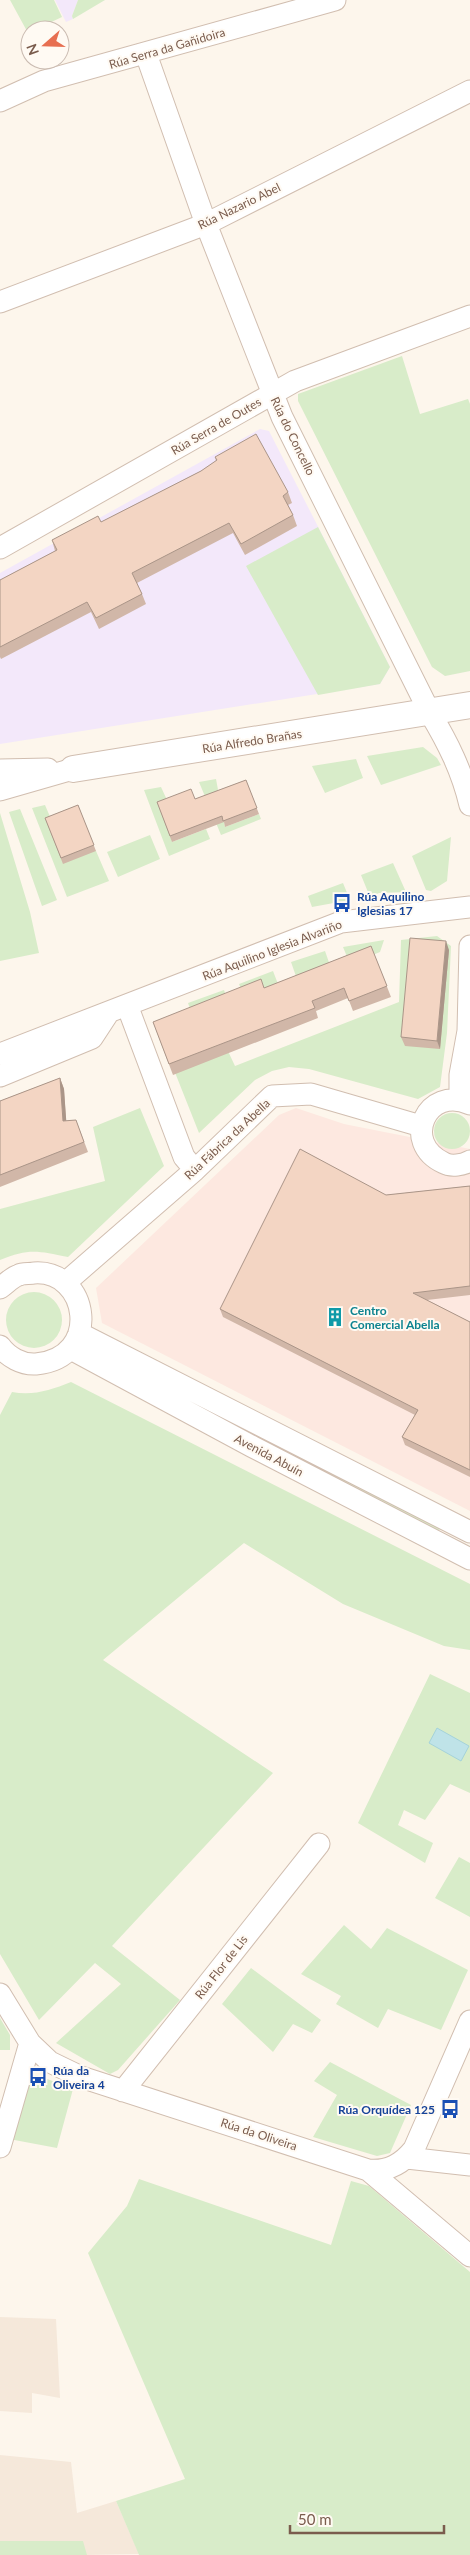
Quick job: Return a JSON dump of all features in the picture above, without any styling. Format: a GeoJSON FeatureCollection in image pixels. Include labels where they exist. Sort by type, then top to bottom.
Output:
{"type":"FeatureCollection","features":[{"type":"Feature","properties":{"kind":"street","name":"Rúa Serra da Gañidoira"},"geometry":{"type":"LineString","coordinates":[[0,101],[44,81],[335,0]]}},
{"type":"Feature","properties":{"kind":"street","name":"Rúa do Concello"},"geometry":{"type":"LineString","coordinates":[[146,54],[206,224],[272,393],[430,713],[452,751],[465,782],[470,805]]}},
{"type":"Feature","properties":{"kind":"street","name":"Rúa Nazario Abel"},"geometry":{"type":"LineString","coordinates":[[0,302],[206,224],[470,91]]}},
{"type":"Feature","properties":{"kind":"street","name":"Rúa Serra de Outes"},"geometry":{"type":"LineString","coordinates":[[0,548],[295,381],[470,316]]}},
{"type":"Feature","properties":{"kind":"street","name":"Rúa Alfredo Brañas"},"geometry":{"type":"LineString","coordinates":[[0,790],[73,769],[430,713],[470,705]]}},
{"type":"Feature","properties":{"kind":"street","name":"Rúa Alfredo Brañas"},"geometry":{"type":"LineString","coordinates":[[0,770],[73,769]]}},
{"type":"Feature","properties":{"kind":"street","name":"Rúa Aquilino Iglesia Alvariño"},"geometry":{"type":"LineString","coordinates":[[0,1054],[341,922],[470,907]]}},
{"type":"Feature","properties":{"kind":"street"},"geometry":{"type":"LineString","coordinates":[[470,946],[468,1031],[460,1075],[465,1102],[443,1101],[428,1111],[421,1126],[423,1144],[433,1158],[448,1165],[466,1164],[470,1161]]}},
{"type":"Feature","properties":{"kind":"street"},"geometry":{"type":"LineString","coordinates":[[0,1076],[92,1038],[118,1008],[184,1157],[195,1170]]}},
{"type":"Feature","properties":{"kind":"street","name":"Rúa Fábrica da Abella"},"geometry":{"type":"LineString","coordinates":[[65,1283],[195,1170],[272,1096],[311,1094],[421,1126]]}},
{"type":"Feature","properties":{"kind":"street"},"geometry":{"type":"LineString","coordinates":[[0,1288],[19,1274],[43,1272],[65,1283],[77,1297],[82,1315],[75,1341],[51,1362],[27,1364],[5,1354],[0,1346]]}},
{"type":"Feature","properties":{"kind":"street","name":"Avenida Abuín"},"geometry":{"type":"LineString","coordinates":[[75,1341],[470,1532]]}},
{"type":"Feature","properties":{"kind":"street","name":"Avenida Abuín"},"geometry":{"type":"LineString","coordinates":[[75,1341],[253,1447],[470,1558]]}},
{"type":"Feature","properties":{"kind":"street","name":"Rúa Flor de Lis"},"geometry":{"type":"LineString","coordinates":[[123,2091],[319,1844]]}},
{"type":"Feature","properties":{"kind":"street","name":"Rúa da Oliveira"},"geometry":{"type":"LineString","coordinates":[[0,1994],[30,2043],[50,2062],[81,2077],[368,2170],[470,2256]]}},
{"type":"Feature","properties":{"kind":"street"},"geometry":{"type":"LineString","coordinates":[[368,2170],[385,2170],[407,2158],[414,2149],[470,2021]]}},
{"type":"Feature","properties":{"kind":"street"},"geometry":{"type":"LineString","coordinates":[[0,2147],[30,2043]]}},
{"type":"Feature","properties":{"kind":"street"},"geometry":{"type":"LineString","coordinates":[[407,2158],[470,2165]]}},
{"type":"Feature","properties":{"kind":"shaded area"},"geometry":{"type":"Polygon","coordinates":[[[55,0],[78,0],[72,16],[73,19],[65,20],[55,0]]]}},
{"type":"Feature","properties":{"kind":"shaded area"},"geometry":{"type":"Polygon","coordinates":[[[260,429],[269,431],[390,667],[380,684],[0,744],[0,573],[260,429]]]}},
{"type":"Feature","properties":{"kind":"shaded area"},"geometry":{"type":"Polygon","coordinates":[[[296,1108],[344,1124],[470,1149],[470,1511],[102,1323],[96,1288],[279,1115],[296,1108]]]}},
{"type":"Feature","properties":{"kind":"shaded area"},"geometry":{"type":"Polygon","coordinates":[[[0,2317],[56,2319],[60,2398],[32,2393],[32,2413],[0,2411],[0,2317]]]}},
{"type":"Feature","properties":{"kind":"shaded area"},"geometry":{"type":"Polygon","coordinates":[[[0,2455],[71,2462],[77,2513],[116,2501],[139,2554],[85,2555],[80,2541],[0,2541],[0,2455]]]}},
{"type":"Feature","properties":{"kind":"green space"},"geometry":{"type":"Polygon","coordinates":[[[10,0],[54,0],[62,17],[56,20],[21,20],[10,0]]]}},
{"type":"Feature","properties":{"kind":"green space"},"geometry":{"type":"Polygon","coordinates":[[[78,0],[105,0],[73,19],[72,16],[78,0]]]}},
{"type":"Feature","properties":{"kind":"green space"},"geometry":{"type":"Polygon","coordinates":[[[402,356],[420,414],[468,399],[470,404],[470,671],[445,676],[432,667],[298,401],[298,394],[402,356]]]}},
{"type":"Feature","properties":{"kind":"green space"},"geometry":{"type":"Polygon","coordinates":[[[318,527],[390,667],[380,684],[318,695],[246,566],[318,527]]]}},
{"type":"Feature","properties":{"kind":"green space"},"geometry":{"type":"Polygon","coordinates":[[[423,747],[437,758],[441,765],[381,785],[367,756],[423,747]]]}},
{"type":"Feature","properties":{"kind":"green space"},"geometry":{"type":"Polygon","coordinates":[[[356,759],[363,778],[325,793],[312,766],[356,759]]]}},
{"type":"Feature","properties":{"kind":"green space"},"geometry":{"type":"Polygon","coordinates":[[[216,779],[225,827],[259,814],[261,819],[221,835],[199,782],[216,779]]]}},
{"type":"Feature","properties":{"kind":"green space"},"geometry":{"type":"Polygon","coordinates":[[[161,787],[167,800],[172,842],[206,829],[210,839],[169,856],[144,790],[161,787]]]}},
{"type":"Feature","properties":{"kind":"green space"},"geometry":{"type":"Polygon","coordinates":[[[45,805],[51,819],[96,851],[109,881],[67,897],[32,808],[45,805]]]}},
{"type":"Feature","properties":{"kind":"green space"},"geometry":{"type":"Polygon","coordinates":[[[20,809],[57,900],[42,906],[9,812],[20,809]]]}},
{"type":"Feature","properties":{"kind":"green space"},"geometry":{"type":"Polygon","coordinates":[[[0,813],[30,912],[39,953],[0,961],[0,813]]]}},
{"type":"Feature","properties":{"kind":"green space"},"geometry":{"type":"Polygon","coordinates":[[[150,835],[160,859],[118,877],[107,852],[150,835]]]}},
{"type":"Feature","properties":{"kind":"green space"},"geometry":{"type":"Polygon","coordinates":[[[451,837],[447,881],[431,891],[426,890],[412,856],[451,837]]]}},
{"type":"Feature","properties":{"kind":"green space"},"geometry":{"type":"Polygon","coordinates":[[[393,863],[406,892],[379,893],[370,897],[361,875],[393,863]]]}},
{"type":"Feature","properties":{"kind":"green space"},"geometry":{"type":"Polygon","coordinates":[[[343,883],[350,900],[312,907],[308,896],[343,883]]]}},
{"type":"Feature","properties":{"kind":"green space"},"geometry":{"type":"Polygon","coordinates":[[[437,936],[451,946],[447,1033],[440,1087],[418,1099],[309,1069],[289,1067],[272,1071],[255,1080],[199,1133],[174,1070],[227,1049],[235,1066],[399,1002],[401,940],[437,936]]]}},
{"type":"Feature","properties":{"kind":"green space"},"geometry":{"type":"Polygon","coordinates":[[[384,940],[380,952],[350,964],[343,947],[384,940]]]}},
{"type":"Feature","properties":{"kind":"green space"},"geometry":{"type":"Polygon","coordinates":[[[325,951],[332,971],[298,982],[291,962],[325,951]]]}},
{"type":"Feature","properties":{"kind":"green space"},"geometry":{"type":"Polygon","coordinates":[[[273,971],[278,984],[244,997],[239,984],[273,971]]]}},
{"type":"Feature","properties":{"kind":"green space"},"geometry":{"type":"Polygon","coordinates":[[[224,990],[229,1004],[193,1017],[188,1003],[224,990]]]}},
{"type":"Feature","properties":{"kind":"green space"},"geometry":{"type":"Polygon","coordinates":[[[140,1108],[164,1166],[68,1257],[49,1253],[26,1252],[0,1260],[0,1209],[105,1181],[93,1127],[140,1108]]]}},
{"type":"Feature","properties":{"kind":"green space"},"geometry":{"type":"Polygon","coordinates":[[[452,1113],[459,1114],[465,1118],[469,1124],[469,1138],[465,1144],[459,1148],[452,1149],[445,1148],[439,1144],[435,1138],[434,1131],[435,1124],[439,1118],[445,1114],[452,1113]]]}},
{"type":"Feature","properties":{"kind":"green space"},"geometry":{"type":"Polygon","coordinates":[[[28,1292],[40,1292],[50,1296],[58,1304],[62,1320],[58,1336],[50,1344],[40,1348],[28,1348],[18,1344],[10,1336],[6,1326],[6,1314],[10,1304],[18,1296],[28,1292]]]}},
{"type":"Feature","properties":{"kind":"green space"},"geometry":{"type":"Polygon","coordinates":[[[71,1382],[470,1584],[470,1650],[444,1646],[343,1604],[244,1543],[103,1660],[273,1773],[112,1946],[180,2000],[118,2070],[110,2074],[56,2043],[121,1984],[95,1963],[39,2020],[0,1954],[0,1415],[12,1392],[42,1392],[71,1382]]]}},
{"type":"Feature","properties":{"kind":"green space"},"geometry":{"type":"Polygon","coordinates":[[[312,1461],[441,1527],[438,1532],[310,1466],[312,1461]]]}},
{"type":"Feature","properties":{"kind":"green space"},"geometry":{"type":"Polygon","coordinates":[[[430,1674],[470,1693],[470,1793],[450,1784],[425,1820],[404,1810],[398,1825],[433,1843],[425,1863],[358,1823],[430,1674]]]}},
{"type":"Feature","properties":{"kind":"green space"},"geometry":{"type":"Polygon","coordinates":[[[459,1857],[470,1863],[470,1917],[435,1898],[459,1857]]]}},
{"type":"Feature","properties":{"kind":"green space"},"geometry":{"type":"Polygon","coordinates":[[[344,1925],[371,1949],[387,1928],[468,1970],[441,2030],[388,2009],[378,2028],[336,2004],[341,1996],[301,1974],[344,1925]]]}},
{"type":"Feature","properties":{"kind":"green space"},"geometry":{"type":"Polygon","coordinates":[[[251,1968],[321,2020],[312,2033],[293,2024],[273,2052],[222,2004],[251,1968]]]}},
{"type":"Feature","properties":{"kind":"green space"},"geometry":{"type":"Polygon","coordinates":[[[0,2018],[10,2035],[10,2050],[0,2050],[0,2018]]]}},
{"type":"Feature","properties":{"kind":"green space"},"geometry":{"type":"Polygon","coordinates":[[[330,2062],[411,2105],[390,2153],[377,2156],[313,2137],[337,2095],[314,2081],[330,2062]]]}},
{"type":"Feature","properties":{"kind":"green space"},"geometry":{"type":"Polygon","coordinates":[[[37,2075],[73,2089],[57,2148],[9,2139],[28,2077],[37,2075]]]}},
{"type":"Feature","properties":{"kind":"green space"},"geometry":{"type":"Polygon","coordinates":[[[139,2179],[331,2245],[351,2181],[369,2186],[470,2272],[470,2555],[139,2555],[116,2501],[185,2479],[88,2253],[127,2206],[139,2179]]]}},
{"type":"Feature","properties":{"kind":"green space"},"geometry":{"type":"Polygon","coordinates":[[[0,2541],[83,2541],[87,2555],[0,2555],[0,2541]]]}},
{"type":"Feature","properties":{"kind":"water"},"geometry":{"type":"Polygon","coordinates":[[[437,1728],[469,1746],[461,1761],[429,1743],[437,1728]]]}},
{"type":"Feature","properties":{"kind":"building"},"geometry":{"type":"Polygon","coordinates":[[[256,434],[288,492],[283,496],[293,515],[241,544],[229,523],[132,573],[142,594],[96,618],[87,602],[0,647],[0,580],[57,550],[52,540],[98,516],[101,522],[201,471],[217,460],[215,457],[256,434]]]}},
{"type":"Feature","properties":{"kind":"building"},"geometry":{"type":"Polygon","coordinates":[[[246,780],[257,808],[223,821],[222,816],[170,836],[157,802],[191,789],[195,799],[246,780]]]}},
{"type":"Feature","properties":{"kind":"building"},"geometry":{"type":"Polygon","coordinates":[[[78,805],[94,845],[61,858],[45,818],[78,805]]]}},
{"type":"Feature","properties":{"kind":"building"},"geometry":{"type":"Polygon","coordinates":[[[410,938],[446,941],[437,1041],[401,1037],[410,938]]]}},
{"type":"Feature","properties":{"kind":"building"},"geometry":{"type":"Polygon","coordinates":[[[371,946],[387,986],[349,1001],[344,988],[312,1001],[315,1008],[169,1064],[153,1022],[261,979],[264,988],[371,946]]]}},
{"type":"Feature","properties":{"kind":"building"},"geometry":{"type":"Polygon","coordinates":[[[60,1078],[63,1121],[76,1120],[84,1142],[0,1175],[0,1101],[60,1078]]]}},
{"type":"Feature","properties":{"kind":"building","name":"Centro Comercial Abella"},"geometry":{"type":"Polygon","coordinates":[[[300,1149],[386,1195],[470,1186],[470,1286],[413,1293],[470,1322],[470,1470],[402,1437],[418,1410],[220,1309],[300,1149]]]}},
{"type":"Feature","properties":{"kind":"place","name":"Rúa Aquilino Iglesias 17"},"geometry":{"type":"Point","coordinates":[342,903]}},
{"type":"Feature","properties":{"kind":"place","name":"Centro Comercial Abella"},"geometry":{"type":"Point","coordinates":[335,1317]}},
{"type":"Feature","properties":{"kind":"place","name":"Rúa da Oliveira 4"},"geometry":{"type":"Point","coordinates":[38,2077]}},
{"type":"Feature","properties":{"kind":"place","name":"Rúa Orquídea 125"},"geometry":{"type":"Point","coordinates":[450,2109]}}]}
